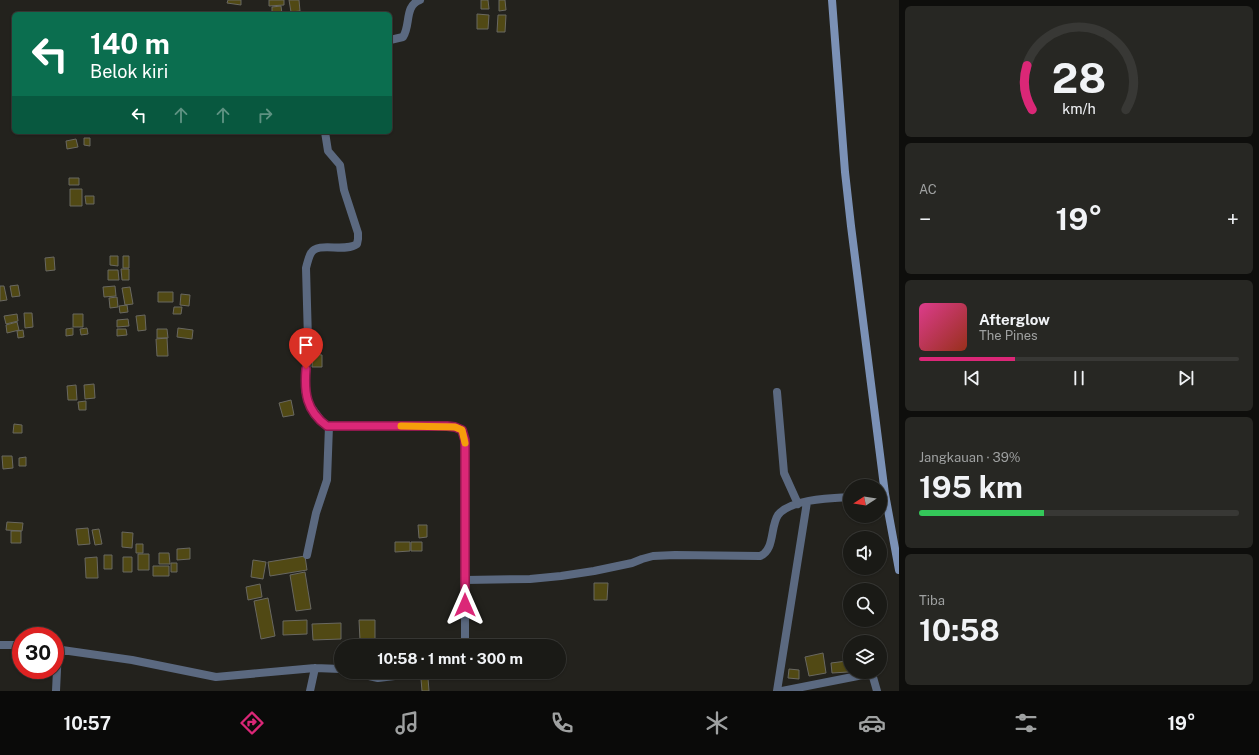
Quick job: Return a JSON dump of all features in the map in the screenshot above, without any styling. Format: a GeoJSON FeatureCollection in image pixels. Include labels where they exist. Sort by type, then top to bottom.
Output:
{"type":"FeatureCollection","features":[{"type":"Feature","properties":{"kind":"main road"},"geometry":{"type":"LineString","coordinates":[[832,0],[845,172],[880,479]]}},
{"type":"Feature","properties":{"kind":"main road"},"geometry":{"type":"LineString","coordinates":[[887,516],[899,570]]}},
{"type":"Feature","properties":{"kind":"street"},"geometry":{"type":"LineString","coordinates":[[392,40],[403,37],[405,34],[410,9],[413,4],[420,0]]}},
{"type":"Feature","properties":{"kind":"street"},"geometry":{"type":"LineString","coordinates":[[325,134],[328,151],[340,165],[344,190],[358,233],[358,239],[357,244],[350,248],[318,248],[310,255],[306,268],[308,340],[305,390],[306,397],[323,423],[328,426],[447,426],[462,430],[465,440],[465,639]]}},
{"type":"Feature","properties":{"kind":"street"},"geometry":{"type":"LineString","coordinates":[[777,392],[784,473],[798,504]]}},
{"type":"Feature","properties":{"kind":"street"},"geometry":{"type":"LineString","coordinates":[[307,555],[316,513],[327,480],[328,426]]}},
{"type":"Feature","properties":{"kind":"street"},"geometry":{"type":"LineString","coordinates":[[465,580],[530,579],[560,576],[594,571],[658,556],[760,556],[763,555],[769,546],[773,528],[779,515],[790,507],[807,502],[843,498]]}},
{"type":"Feature","properties":{"kind":"street"},"geometry":{"type":"LineString","coordinates":[[777,691],[807,502]]}},
{"type":"Feature","properties":{"kind":"street"},"geometry":{"type":"LineString","coordinates":[[0,645],[12,645]]}},
{"type":"Feature","properties":{"kind":"street"},"geometry":{"type":"LineString","coordinates":[[64,650],[132,660],[216,677],[315,668],[334,669]]}},
{"type":"Feature","properties":{"kind":"street"},"geometry":{"type":"LineString","coordinates":[[310,691],[315,668]]}},
{"type":"Feature","properties":{"kind":"street"},"geometry":{"type":"LineString","coordinates":[[782,691],[868,674],[873,677],[877,691]]}},
{"type":"Feature","properties":{"kind":"street"},"geometry":{"type":"LineString","coordinates":[[56,679],[56,691]]}},
{"type":"Feature","properties":{"kind":"building"},"geometry":{"type":"Polygon","coordinates":[[[228,0],[241,0],[241,5],[227,3],[228,0]]]}},
{"type":"Feature","properties":{"kind":"building"},"geometry":{"type":"Polygon","coordinates":[[[269,0],[284,0],[284,5],[269,6],[269,0]]]}},
{"type":"Feature","properties":{"kind":"building"},"geometry":{"type":"Polygon","coordinates":[[[289,0],[299,0],[300,11],[291,12],[289,0]]]}},
{"type":"Feature","properties":{"kind":"building"},"geometry":{"type":"Polygon","coordinates":[[[481,0],[488,0],[489,9],[481,9],[481,0]]]}},
{"type":"Feature","properties":{"kind":"building"},"geometry":{"type":"Polygon","coordinates":[[[499,0],[505,0],[506,10],[499,11],[499,0]]]}},
{"type":"Feature","properties":{"kind":"building"},"geometry":{"type":"Polygon","coordinates":[[[281,6],[282,12],[272,12],[272,7],[281,6]]]}},
{"type":"Feature","properties":{"kind":"building"},"geometry":{"type":"Polygon","coordinates":[[[477,14],[489,15],[488,29],[477,29],[477,14]]]}},
{"type":"Feature","properties":{"kind":"building"},"geometry":{"type":"Polygon","coordinates":[[[498,15],[506,15],[505,32],[497,32],[498,15]]]}},
{"type":"Feature","properties":{"kind":"building"},"geometry":{"type":"Polygon","coordinates":[[[84,138],[90,138],[90,146],[84,145],[84,138]]]}},
{"type":"Feature","properties":{"kind":"building"},"geometry":{"type":"Polygon","coordinates":[[[76,139],[78,147],[67,149],[66,141],[76,139]]]}},
{"type":"Feature","properties":{"kind":"building"},"geometry":{"type":"Polygon","coordinates":[[[69,178],[79,178],[79,185],[69,185],[69,178]]]}},
{"type":"Feature","properties":{"kind":"building"},"geometry":{"type":"Polygon","coordinates":[[[70,189],[82,189],[82,206],[70,206],[70,189]]]}},
{"type":"Feature","properties":{"kind":"building"},"geometry":{"type":"Polygon","coordinates":[[[85,196],[94,196],[94,204],[86,204],[85,196]]]}},
{"type":"Feature","properties":{"kind":"building"},"geometry":{"type":"Polygon","coordinates":[[[110,256],[118,256],[118,266],[110,265],[110,256]]]}},
{"type":"Feature","properties":{"kind":"building"},"geometry":{"type":"Polygon","coordinates":[[[123,256],[129,256],[129,268],[123,268],[123,256]]]}},
{"type":"Feature","properties":{"kind":"building"},"geometry":{"type":"Polygon","coordinates":[[[54,257],[55,270],[46,271],[45,258],[54,257]]]}},
{"type":"Feature","properties":{"kind":"building"},"geometry":{"type":"Polygon","coordinates":[[[121,269],[129,269],[129,280],[122,280],[121,269]]]}},
{"type":"Feature","properties":{"kind":"building"},"geometry":{"type":"Polygon","coordinates":[[[108,270],[118,270],[119,280],[108,280],[108,270]]]}},
{"type":"Feature","properties":{"kind":"building"},"geometry":{"type":"Polygon","coordinates":[[[18,285],[20,296],[12,297],[10,286],[18,285]]]}},
{"type":"Feature","properties":{"kind":"building"},"geometry":{"type":"Polygon","coordinates":[[[0,286],[4,286],[7,300],[0,301],[0,286]]]}},
{"type":"Feature","properties":{"kind":"building"},"geometry":{"type":"Polygon","coordinates":[[[115,286],[116,296],[104,297],[103,287],[115,286]]]}},
{"type":"Feature","properties":{"kind":"building"},"geometry":{"type":"Polygon","coordinates":[[[130,287],[133,304],[125,305],[122,288],[130,287]]]}},
{"type":"Feature","properties":{"kind":"building"},"geometry":{"type":"Polygon","coordinates":[[[158,292],[173,292],[173,302],[158,302],[158,292]]]}},
{"type":"Feature","properties":{"kind":"building"},"geometry":{"type":"Polygon","coordinates":[[[181,294],[190,295],[189,306],[180,305],[181,294]]]}},
{"type":"Feature","properties":{"kind":"building"},"geometry":{"type":"Polygon","coordinates":[[[117,297],[118,307],[110,308],[109,298],[117,297]]]}},
{"type":"Feature","properties":{"kind":"building"},"geometry":{"type":"Polygon","coordinates":[[[127,305],[128,312],[120,313],[119,306],[127,305]]]}},
{"type":"Feature","properties":{"kind":"building"},"geometry":{"type":"Polygon","coordinates":[[[174,307],[182,307],[181,314],[173,314],[174,307]]]}},
{"type":"Feature","properties":{"kind":"building"},"geometry":{"type":"Polygon","coordinates":[[[24,313],[32,313],[33,327],[25,328],[24,313]]]}},
{"type":"Feature","properties":{"kind":"building"},"geometry":{"type":"Polygon","coordinates":[[[17,314],[18,321],[6,324],[4,316],[17,314]]]}},
{"type":"Feature","properties":{"kind":"building"},"geometry":{"type":"Polygon","coordinates":[[[73,314],[83,314],[83,327],[73,327],[73,314]]]}},
{"type":"Feature","properties":{"kind":"building"},"geometry":{"type":"Polygon","coordinates":[[[145,315],[146,330],[138,331],[136,316],[145,315]]]}},
{"type":"Feature","properties":{"kind":"building"},"geometry":{"type":"Polygon","coordinates":[[[128,319],[129,326],[117,327],[117,320],[128,319]]]}},
{"type":"Feature","properties":{"kind":"building"},"geometry":{"type":"Polygon","coordinates":[[[17,322],[19,330],[7,333],[6,325],[17,322]]]}},
{"type":"Feature","properties":{"kind":"building"},"geometry":{"type":"Polygon","coordinates":[[[73,328],[73,335],[66,336],[66,329],[73,328]]]}},
{"type":"Feature","properties":{"kind":"building"},"geometry":{"type":"Polygon","coordinates":[[[87,328],[88,334],[81,335],[80,329],[87,328]]]}},
{"type":"Feature","properties":{"kind":"building"},"geometry":{"type":"Polygon","coordinates":[[[178,328],[193,330],[192,339],[177,337],[178,328]]]}},
{"type":"Feature","properties":{"kind":"building"},"geometry":{"type":"Polygon","coordinates":[[[117,329],[126,329],[127,335],[117,336],[117,329]]]}},
{"type":"Feature","properties":{"kind":"building"},"geometry":{"type":"Polygon","coordinates":[[[157,329],[167,329],[168,338],[157,338],[157,329]]]}},
{"type":"Feature","properties":{"kind":"building"},"geometry":{"type":"Polygon","coordinates":[[[23,330],[24,337],[18,338],[17,331],[23,330]]]}},
{"type":"Feature","properties":{"kind":"building"},"geometry":{"type":"Polygon","coordinates":[[[167,338],[168,356],[157,356],[156,339],[167,338]]]}},
{"type":"Feature","properties":{"kind":"building"},"geometry":{"type":"Polygon","coordinates":[[[313,354],[322,355],[322,367],[312,367],[313,354]]]}},
{"type":"Feature","properties":{"kind":"building"},"geometry":{"type":"Polygon","coordinates":[[[94,384],[95,398],[85,399],[84,385],[94,384]]]}},
{"type":"Feature","properties":{"kind":"building"},"geometry":{"type":"Polygon","coordinates":[[[76,385],[77,400],[68,400],[67,386],[76,385]]]}},
{"type":"Feature","properties":{"kind":"building"},"geometry":{"type":"Polygon","coordinates":[[[291,400],[294,415],[283,417],[279,403],[291,400]]]}},
{"type":"Feature","properties":{"kind":"building"},"geometry":{"type":"Polygon","coordinates":[[[86,401],[86,410],[79,410],[78,402],[86,401]]]}},
{"type":"Feature","properties":{"kind":"building"},"geometry":{"type":"Polygon","coordinates":[[[14,424],[22,425],[22,433],[13,433],[14,424]]]}},
{"type":"Feature","properties":{"kind":"building"},"geometry":{"type":"Polygon","coordinates":[[[2,456],[12,456],[13,468],[3,469],[2,456]]]}},
{"type":"Feature","properties":{"kind":"building"},"geometry":{"type":"Polygon","coordinates":[[[26,457],[26,466],[19,466],[19,458],[26,457]]]}},
{"type":"Feature","properties":{"kind":"building"},"geometry":{"type":"Polygon","coordinates":[[[7,522],[23,523],[22,531],[6,530],[7,522]]]}},
{"type":"Feature","properties":{"kind":"building"},"geometry":{"type":"Polygon","coordinates":[[[418,525],[427,525],[427,537],[419,538],[418,525]]]}},
{"type":"Feature","properties":{"kind":"building"},"geometry":{"type":"Polygon","coordinates":[[[88,528],[90,544],[78,545],[76,529],[88,528]]]}},
{"type":"Feature","properties":{"kind":"building"},"geometry":{"type":"Polygon","coordinates":[[[99,529],[102,544],[95,545],[92,530],[99,529]]]}},
{"type":"Feature","properties":{"kind":"building"},"geometry":{"type":"Polygon","coordinates":[[[11,531],[21,531],[21,543],[11,543],[11,531]]]}},
{"type":"Feature","properties":{"kind":"building"},"geometry":{"type":"Polygon","coordinates":[[[122,532],[133,533],[132,548],[122,547],[122,532]]]}},
{"type":"Feature","properties":{"kind":"building"},"geometry":{"type":"Polygon","coordinates":[[[395,542],[410,542],[410,551],[395,552],[395,542]]]}},
{"type":"Feature","properties":{"kind":"building"},"geometry":{"type":"Polygon","coordinates":[[[411,542],[422,542],[422,551],[411,551],[411,542]]]}},
{"type":"Feature","properties":{"kind":"building"},"geometry":{"type":"Polygon","coordinates":[[[136,544],[143,544],[143,553],[136,553],[136,544]]]}},
{"type":"Feature","properties":{"kind":"building"},"geometry":{"type":"Polygon","coordinates":[[[190,548],[190,559],[177,560],[177,549],[190,548]]]}},
{"type":"Feature","properties":{"kind":"building"},"geometry":{"type":"Polygon","coordinates":[[[159,553],[169,553],[170,564],[159,564],[159,553]]]}},
{"type":"Feature","properties":{"kind":"building"},"geometry":{"type":"Polygon","coordinates":[[[138,554],[149,554],[149,570],[138,570],[138,554]]]}},
{"type":"Feature","properties":{"kind":"building"},"geometry":{"type":"Polygon","coordinates":[[[104,555],[112,555],[112,569],[104,569],[104,555]]]}},
{"type":"Feature","properties":{"kind":"building"},"geometry":{"type":"Polygon","coordinates":[[[305,556],[307,570],[270,576],[268,562],[305,556]]]}},
{"type":"Feature","properties":{"kind":"building"},"geometry":{"type":"Polygon","coordinates":[[[97,557],[98,578],[86,578],[85,558],[97,557]]]}},
{"type":"Feature","properties":{"kind":"building"},"geometry":{"type":"Polygon","coordinates":[[[123,557],[132,557],[132,572],[123,572],[123,557]]]}},
{"type":"Feature","properties":{"kind":"building"},"geometry":{"type":"Polygon","coordinates":[[[253,560],[266,562],[263,579],[251,577],[253,560]]]}},
{"type":"Feature","properties":{"kind":"building"},"geometry":{"type":"Polygon","coordinates":[[[171,563],[177,563],[177,572],[171,572],[171,563]]]}},
{"type":"Feature","properties":{"kind":"building"},"geometry":{"type":"Polygon","coordinates":[[[153,566],[169,566],[169,576],[153,576],[153,566]]]}},
{"type":"Feature","properties":{"kind":"building"},"geometry":{"type":"Polygon","coordinates":[[[305,572],[311,609],[296,611],[290,575],[305,572]]]}},
{"type":"Feature","properties":{"kind":"building"},"geometry":{"type":"Polygon","coordinates":[[[594,583],[608,583],[607,600],[594,600],[594,583]]]}},
{"type":"Feature","properties":{"kind":"building"},"geometry":{"type":"Polygon","coordinates":[[[260,584],[262,597],[248,600],[246,587],[260,584]]]}},
{"type":"Feature","properties":{"kind":"building"},"geometry":{"type":"Polygon","coordinates":[[[268,598],[275,636],[261,639],[254,601],[268,598]]]}},
{"type":"Feature","properties":{"kind":"building"},"geometry":{"type":"Polygon","coordinates":[[[307,620],[307,634],[283,635],[283,621],[307,620]]]}},
{"type":"Feature","properties":{"kind":"building"},"geometry":{"type":"Polygon","coordinates":[[[359,620],[375,620],[375,639],[360,639],[359,620]]]}},
{"type":"Feature","properties":{"kind":"building"},"geometry":{"type":"Polygon","coordinates":[[[341,623],[341,639],[313,640],[312,624],[341,623]]]}},
{"type":"Feature","properties":{"kind":"building"},"geometry":{"type":"Polygon","coordinates":[[[823,653],[826,673],[809,676],[805,657],[823,653]]]}},
{"type":"Feature","properties":{"kind":"building"},"geometry":{"type":"Polygon","coordinates":[[[843,662],[843,672],[832,673],[831,663],[843,662]]]}},
{"type":"Feature","properties":{"kind":"building"},"geometry":{"type":"Polygon","coordinates":[[[789,669],[799,670],[799,679],[788,678],[789,669]]]}},
{"type":"Feature","properties":{"kind":"building"},"geometry":{"type":"Polygon","coordinates":[[[421,679],[428,679],[429,691],[422,691],[421,679]]]}},
{"type":"Feature","properties":{"kind":"slow traffic"},"geometry":{"type":"LineString","coordinates":[[401,426],[455,427],[462,430],[465,443]]}},
{"type":"Feature","properties":{"kind":"route"},"geometry":{"type":"LineString","coordinates":[[306,369],[306,397],[318,418],[327,426],[447,426],[462,430],[465,440],[465,605]]}}]}
